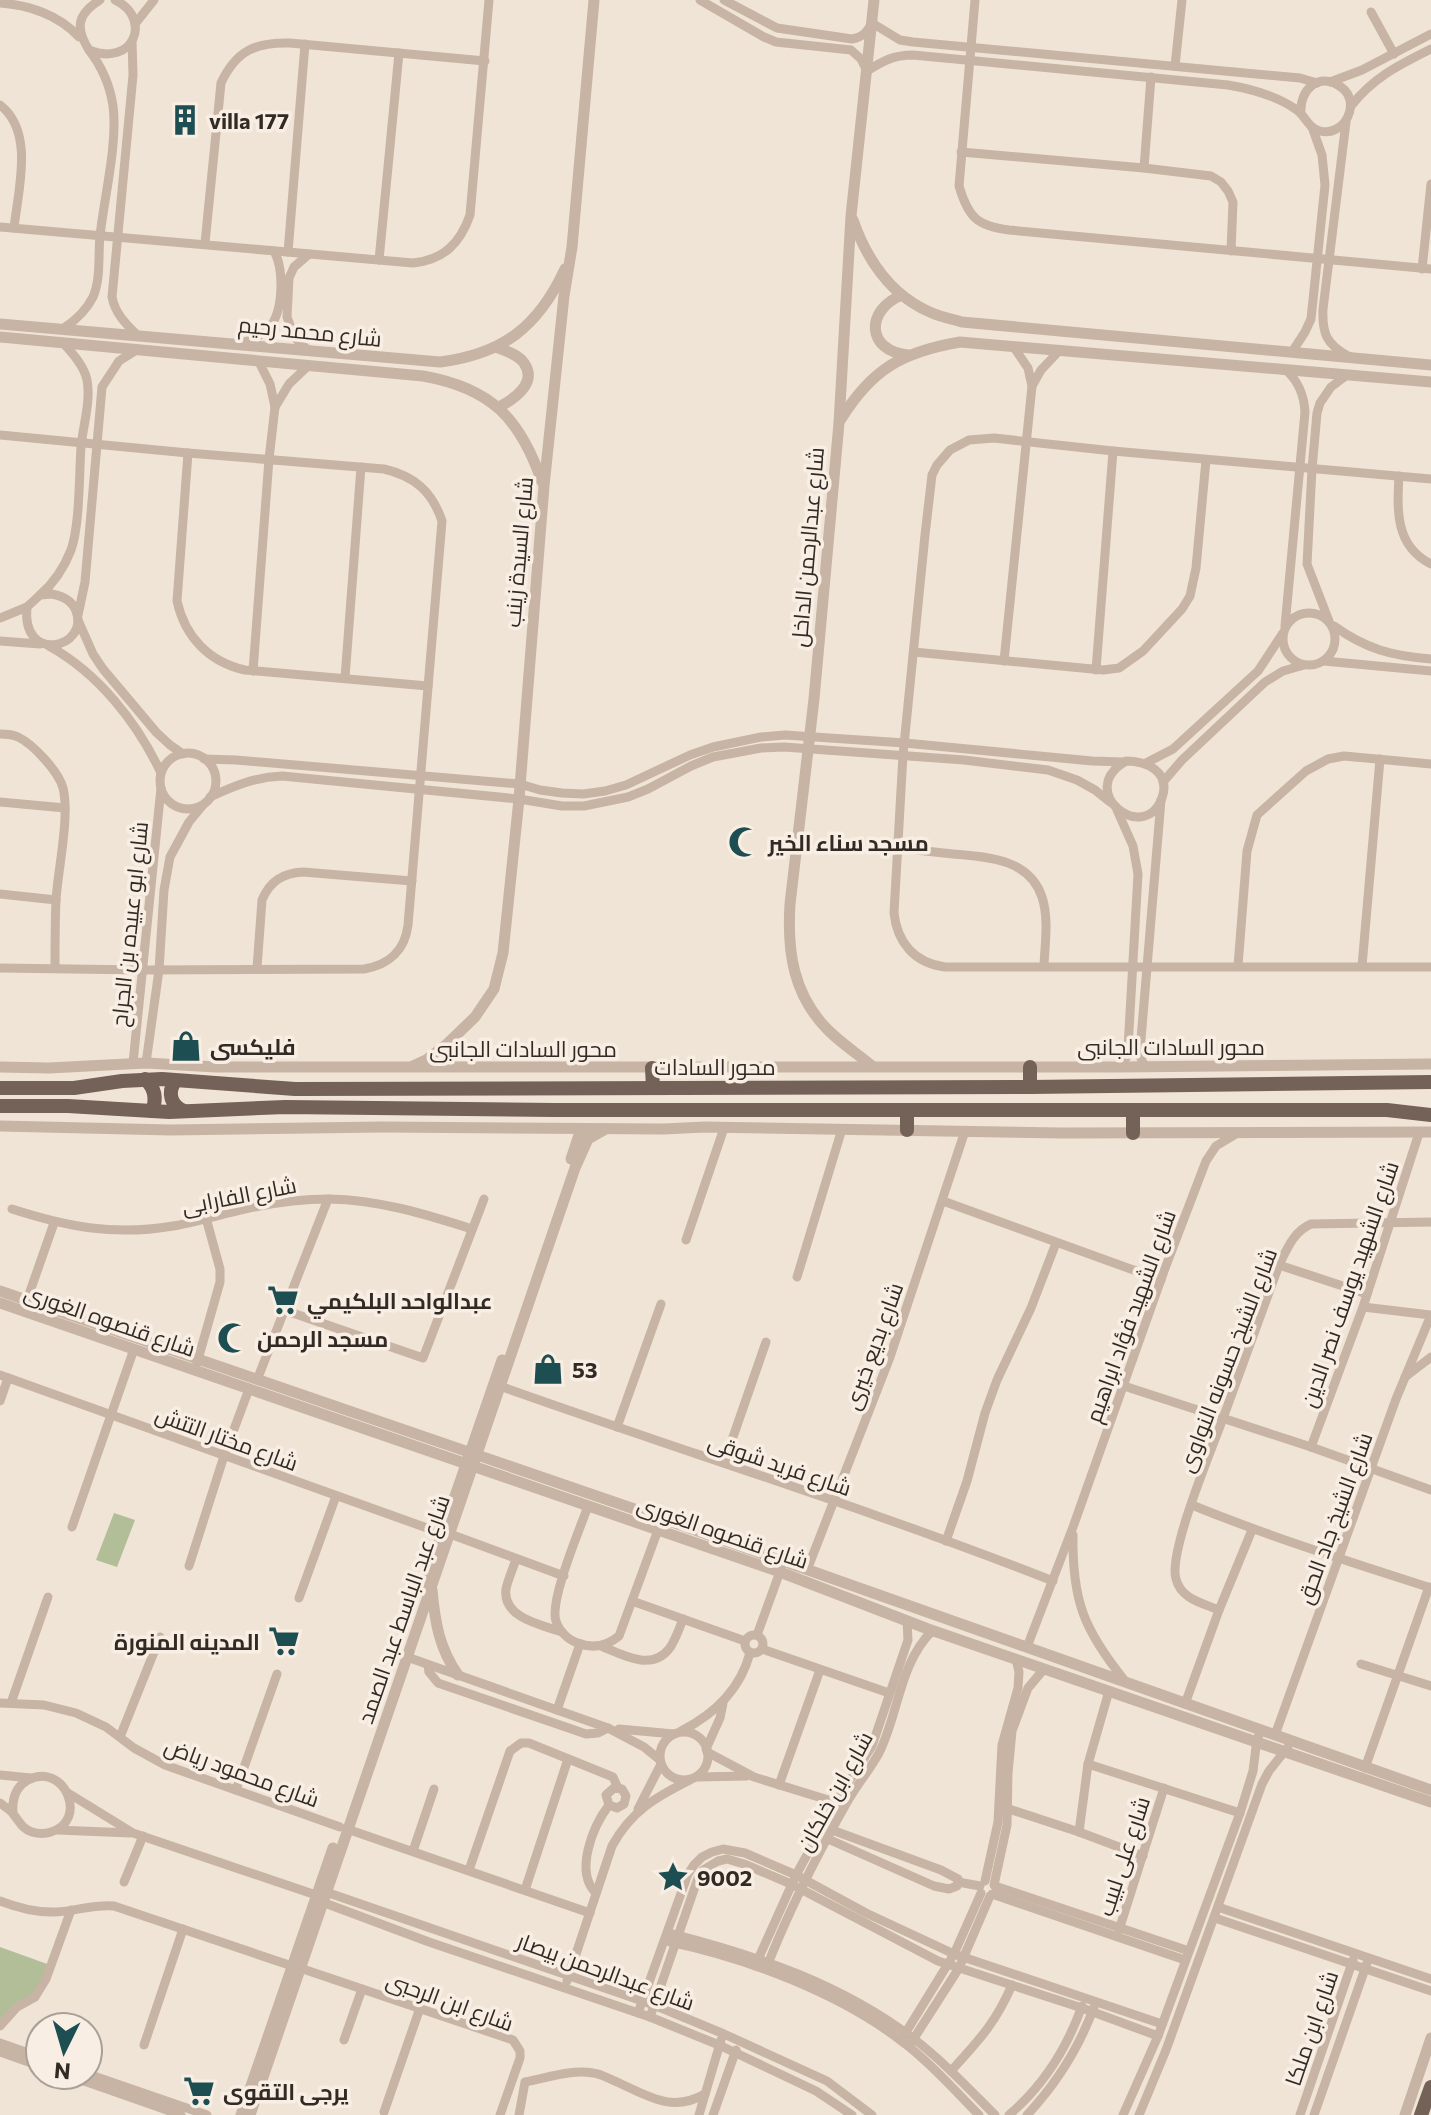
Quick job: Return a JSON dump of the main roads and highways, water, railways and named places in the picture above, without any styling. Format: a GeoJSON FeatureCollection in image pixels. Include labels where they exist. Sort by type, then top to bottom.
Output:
{"type":"FeatureCollection","features":[{"type":"Feature","properties":{"kind":"main road"},"geometry":{"type":"LineString","coordinates":[[1030,1067],[1030,1087]]}},
{"type":"Feature","properties":{"kind":"main road"},"geometry":{"type":"LineString","coordinates":[[652,1068],[653,1088]]}},
{"type":"Feature","properties":{"kind":"main road"},"geometry":{"type":"LineString","coordinates":[[145,1079],[155,1094],[152,1111]]}},
{"type":"Feature","properties":{"kind":"main road","name":"محور السادات"},"geometry":{"type":"LineString","coordinates":[[0,1088],[74,1088],[145,1079],[295,1089],[1430,1083]]}},
{"type":"Feature","properties":{"kind":"main road"},"geometry":{"type":"LineString","coordinates":[[175,1081],[171,1099],[176,1107],[184,1111]]}},
{"type":"Feature","properties":{"kind":"main road","name":"محور السادات"},"geometry":{"type":"LineString","coordinates":[[0,1106],[152,1111],[285,1107],[1387,1110],[1431,1115]]}},
{"type":"Feature","properties":{"kind":"main road"},"geometry":{"type":"LineString","coordinates":[[1387,1110],[1431,1108]]}},
{"type":"Feature","properties":{"kind":"main road"},"geometry":{"type":"LineString","coordinates":[[554,1110],[554,1128]]}},
{"type":"Feature","properties":{"kind":"main road"},"geometry":{"type":"LineString","coordinates":[[907,1111],[907,1130]]}},
{"type":"Feature","properties":{"kind":"main road"},"geometry":{"type":"LineString","coordinates":[[1133,1111],[1133,1133]]}},
{"type":"Feature","properties":{"kind":"main road"},"geometry":{"type":"LineString","coordinates":[[1421,2115],[1431,2087]]}},
{"type":"Feature","properties":{"kind":"place","name":"villa 177"},"geometry":{"type":"Point","coordinates":[185,120]}},
{"type":"Feature","properties":{"kind":"place","name":"مسجد سناء الخير"},"geometry":{"type":"Point","coordinates":[744,842]}},
{"type":"Feature","properties":{"kind":"place","name":"فليكسى"},"geometry":{"type":"Point","coordinates":[186,1046]}},
{"type":"Feature","properties":{"kind":"place","name":"عبدالواحد البلكيمي"},"geometry":{"type":"Point","coordinates":[283,1300]}},
{"type":"Feature","properties":{"kind":"place","name":"مسجد الرحمن"},"geometry":{"type":"Point","coordinates":[233,1338]}},
{"type":"Feature","properties":{"kind":"place","name":"53"},"geometry":{"type":"Point","coordinates":[548,1369]}},
{"type":"Feature","properties":{"kind":"place","name":"المدينه المنورة"},"geometry":{"type":"Point","coordinates":[284,1641]}},
{"type":"Feature","properties":{"kind":"place","name":"9002"},"geometry":{"type":"Point","coordinates":[673,1877]}},
{"type":"Feature","properties":{"kind":"place","name":"يرجى التقوى"},"geometry":{"type":"Point","coordinates":[199,2091]}}]}
